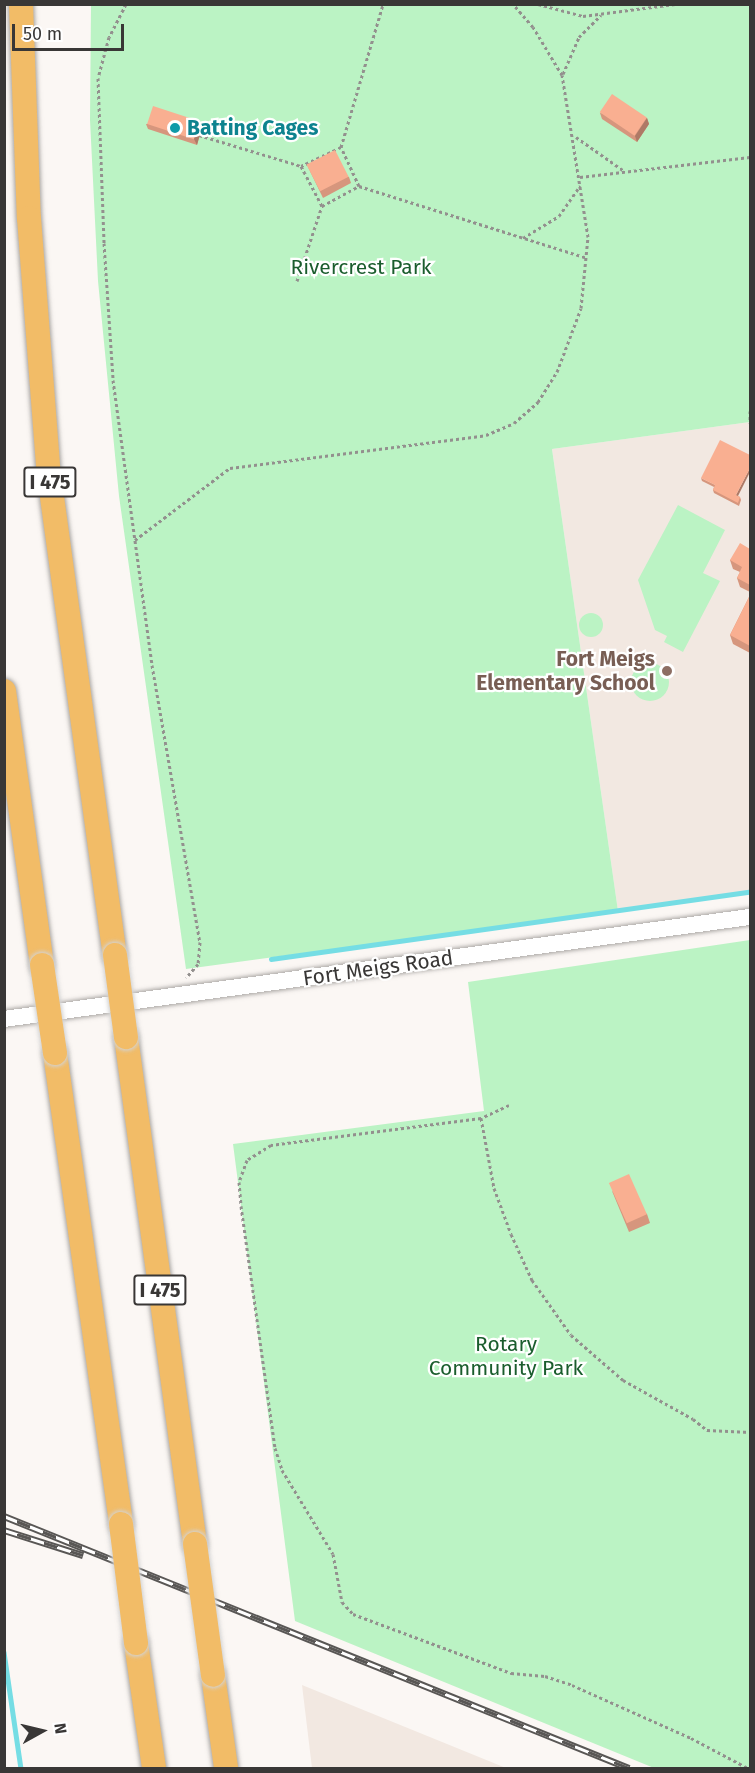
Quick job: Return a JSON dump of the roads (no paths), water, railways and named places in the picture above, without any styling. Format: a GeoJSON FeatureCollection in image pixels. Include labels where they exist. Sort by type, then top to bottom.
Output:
{"type":"FeatureCollection","features":[{"type":"Feature","properties":{"kind":"highway","name":"I 475"},"geometry":{"type":"LineString","coordinates":[[21,4],[29,218],[49,476],[226,1768]]}},
{"type":"Feature","properties":{"kind":"highway"},"geometry":{"type":"LineString","coordinates":[[4,691],[154,1768]]}},
{"type":"Feature","properties":{"kind":"street","name":"Fort Meigs Road"},"geometry":{"type":"LineString","coordinates":[[4,1019],[750,917]]}},
{"type":"Feature","properties":{"kind":"waterway"},"geometry":{"type":"LineString","coordinates":[[271,959],[750,892]]}},
{"type":"Feature","properties":{"kind":"waterway"},"geometry":{"type":"LineString","coordinates":[[4,1652],[21,1768]]}},
{"type":"Feature","properties":{"kind":"railway"},"geometry":{"type":"LineString","coordinates":[[4,1516],[629,1768]]}},
{"type":"Feature","properties":{"kind":"railway"},"geometry":{"type":"LineString","coordinates":[[4,1530],[83,1555]]}},
{"type":"Feature","properties":{"kind":"place","name":"Batting Cages"},"geometry":{"type":"Point","coordinates":[175,128]}},
{"type":"Feature","properties":{"kind":"place","name":"Fort Meigs Elementary School"},"geometry":{"type":"Point","coordinates":[667,671]}},
{"type":"Feature","properties":{"kind":"park label","name":"Rivercrest Park"},"geometry":{"type":"Point","coordinates":[361,267]}},
{"type":"Feature","properties":{"kind":"park label","name":"Rotary Community Park"},"geometry":{"type":"Point","coordinates":[506,1356]}}]}
